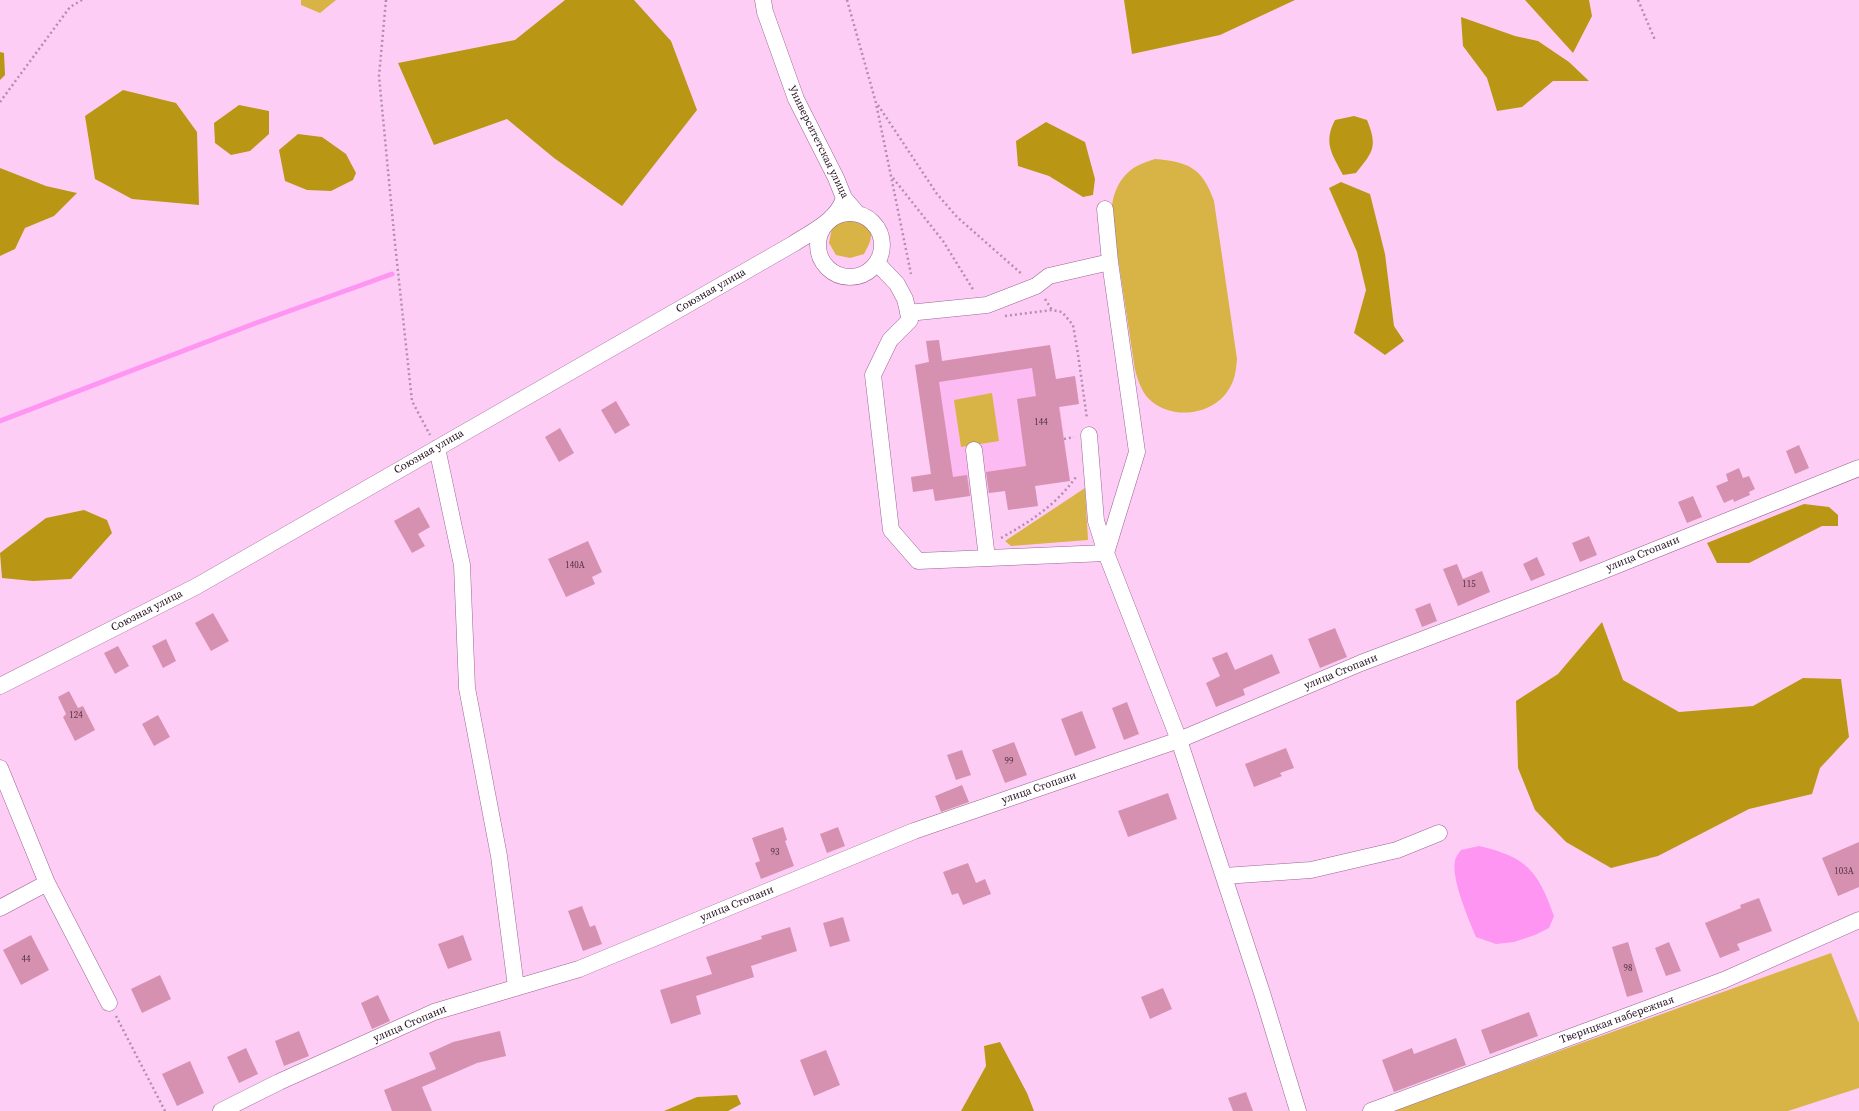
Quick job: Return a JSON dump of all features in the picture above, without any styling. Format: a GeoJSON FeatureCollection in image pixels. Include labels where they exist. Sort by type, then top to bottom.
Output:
{"type":"FeatureCollection","features":[{"type":"Feature","properties":{"kind":"street","name":"Университетская улица"},"geometry":{"type":"LineString","coordinates":[[762,0],[796,99],[836,178],[844,198],[857,213]]}},
{"type":"Feature","properties":{"kind":"street","name":"Союзная улица"},"geometry":{"type":"LineString","coordinates":[[0,686],[197,586],[793,244],[828,222],[842,205],[844,198]]}},
{"type":"Feature","properties":{"kind":"street"},"geometry":{"type":"LineString","coordinates":[[1105,209],[1110,262],[1137,452],[1106,553]]}},
{"type":"Feature","properties":{"kind":"street"},"geometry":{"type":"LineString","coordinates":[[846,213],[857,213],[866,217],[874,224],[880,233],[882,243],[881,254],[877,263],[869,271],[860,276],[849,278],[838,275],[829,270],[822,261],[818,250],[818,240],[821,230],[836,216],[846,213]]}},
{"type":"Feature","properties":{"kind":"street"},"geometry":{"type":"LineString","coordinates":[[908,313],[987,305],[1036,286],[1049,276],[1110,262]]}},
{"type":"Feature","properties":{"kind":"street"},"geometry":{"type":"LineString","coordinates":[[877,263],[898,284],[905,299],[910,320],[890,340],[873,375],[891,530],[918,561],[1106,553]]}},
{"type":"Feature","properties":{"kind":"street"},"geometry":{"type":"LineString","coordinates":[[1089,435],[1096,521],[1106,553],[1179,740],[1224,876],[1298,1111]]}},
{"type":"Feature","properties":{"kind":"street"},"geometry":{"type":"LineString","coordinates":[[437,448],[462,565],[467,688],[499,856],[516,987]]}},
{"type":"Feature","properties":{"kind":"street"},"geometry":{"type":"LineString","coordinates":[[974,450],[987,558]]}},
{"type":"Feature","properties":{"kind":"street","name":"улица Стопани"},"geometry":{"type":"LineString","coordinates":[[221,1111],[280,1082],[434,1012],[579,969],[914,832],[1179,740],[1361,663],[1600,572],[1859,468]]}},
{"type":"Feature","properties":{"kind":"street"},"geometry":{"type":"LineString","coordinates":[[0,768],[47,883],[109,1004]]}},
{"type":"Feature","properties":{"kind":"street"},"geometry":{"type":"LineString","coordinates":[[1224,876],[1311,870],[1397,850],[1439,833]]}},
{"type":"Feature","properties":{"kind":"street"},"geometry":{"type":"LineString","coordinates":[[0,908],[47,883]]}},
{"type":"Feature","properties":{"kind":"street","name":"Тверицкая набережная"},"geometry":{"type":"LineString","coordinates":[[1372,1111],[1724,980],[1859,920]]}},
{"type":"Feature","properties":{"kind":"path"},"geometry":{"type":"LineString","coordinates":[[0,102],[70,7],[82,0]]}},
{"type":"Feature","properties":{"kind":"path"},"geometry":{"type":"LineString","coordinates":[[386,0],[379,76],[412,401],[437,448]]}},
{"type":"Feature","properties":{"kind":"path"},"geometry":{"type":"LineString","coordinates":[[847,0],[876,103],[911,275]]}},
{"type":"Feature","properties":{"kind":"path"},"geometry":{"type":"LineString","coordinates":[[1638,0],[1656,40]]}},
{"type":"Feature","properties":{"kind":"path"},"geometry":{"type":"LineString","coordinates":[[876,103],[937,194],[957,217],[1036,286],[1052,310]]}},
{"type":"Feature","properties":{"kind":"path"},"geometry":{"type":"LineString","coordinates":[[892,178],[943,241],[972,288],[987,305]]}},
{"type":"Feature","properties":{"kind":"path"},"geometry":{"type":"LineString","coordinates":[[999,317],[1052,310],[1062,312],[1072,325],[1078,354],[1089,435]]}},
{"type":"Feature","properties":{"kind":"path"},"geometry":{"type":"LineString","coordinates":[[1072,437],[1072,445]]}},
{"type":"Feature","properties":{"kind":"path"},"geometry":{"type":"LineString","coordinates":[[1001,538],[1032,521],[1063,494],[1077,477],[1076,469]]}},
{"type":"Feature","properties":{"kind":"path"},"geometry":{"type":"LineString","coordinates":[[109,1004],[165,1111]]}},
{"type":"Feature","properties":{"kind":"shaded area"},"geometry":{"type":"Polygon","coordinates":[[[301,0],[336,0],[320,13],[301,5],[301,0]]]}},
{"type":"Feature","properties":{"kind":"shaded area"},"geometry":{"type":"Polygon","coordinates":[[[565,0],[634,0],[671,41],[697,110],[622,206],[554,158],[507,119],[434,145],[398,63],[515,40],[565,0]]]}},
{"type":"Feature","properties":{"kind":"shaded area"},"geometry":{"type":"Polygon","coordinates":[[[1124,0],[1295,0],[1220,35],[1132,54],[1124,0]]]}},
{"type":"Feature","properties":{"kind":"shaded area"},"geometry":{"type":"Polygon","coordinates":[[[1525,0],[1589,0],[1592,16],[1573,53],[1525,0]]]}},
{"type":"Feature","properties":{"kind":"shaded area"},"geometry":{"type":"Polygon","coordinates":[[[1461,17],[1515,36],[1538,41],[1569,62],[1589,81],[1553,81],[1522,107],[1497,111],[1487,78],[1463,46],[1461,17]]]}},
{"type":"Feature","properties":{"kind":"shaded area"},"geometry":{"type":"Polygon","coordinates":[[[0,52],[4,53],[5,75],[0,80],[0,52]]]}},
{"type":"Feature","properties":{"kind":"shaded area"},"geometry":{"type":"Polygon","coordinates":[[[123,90],[176,103],[197,132],[199,205],[132,199],[95,179],[85,116],[123,90]]]}},
{"type":"Feature","properties":{"kind":"shaded area"},"geometry":{"type":"Polygon","coordinates":[[[239,105],[269,111],[269,134],[250,151],[231,155],[215,143],[214,123],[239,105]]]}},
{"type":"Feature","properties":{"kind":"shaded area"},"geometry":{"type":"Polygon","coordinates":[[[1354,116],[1367,120],[1372,137],[1372,149],[1356,173],[1343,175],[1330,148],[1329,142],[1331,128],[1335,120],[1354,116]]]}},
{"type":"Feature","properties":{"kind":"shaded area"},"geometry":{"type":"Polygon","coordinates":[[[1046,122],[1085,142],[1095,179],[1093,195],[1083,197],[1049,176],[1018,166],[1016,141],[1046,122]]]}},
{"type":"Feature","properties":{"kind":"shaded area"},"geometry":{"type":"Polygon","coordinates":[[[298,134],[322,137],[346,154],[356,173],[353,180],[331,191],[307,190],[285,181],[279,150],[298,134]]]}},
{"type":"Feature","properties":{"kind":"shaded area"},"geometry":{"type":"Polygon","coordinates":[[[1155,159],[1176,162],[1192,168],[1204,181],[1214,201],[1237,359],[1233,382],[1222,398],[1213,405],[1202,410],[1191,412],[1168,410],[1157,405],[1148,398],[1140,385],[1135,370],[1112,218],[1112,203],[1120,182],[1130,170],[1155,159]]]}},
{"type":"Feature","properties":{"kind":"shaded area"},"geometry":{"type":"Polygon","coordinates":[[[0,168],[46,186],[77,193],[54,216],[25,228],[15,249],[0,256],[0,168]]]}},
{"type":"Feature","properties":{"kind":"shaded area"},"geometry":{"type":"Polygon","coordinates":[[[1341,182],[1370,194],[1385,254],[1394,326],[1404,341],[1385,355],[1354,333],[1366,290],[1357,252],[1329,188],[1341,182]]]}},
{"type":"Feature","properties":{"kind":"shaded area"},"geometry":{"type":"Polygon","coordinates":[[[846,215],[858,216],[867,226],[871,234],[868,248],[864,254],[850,258],[836,255],[829,243],[833,223],[846,215]]]}},
{"type":"Feature","properties":{"kind":"shaded area"},"geometry":{"type":"Polygon","coordinates":[[[939,340],[942,361],[1050,345],[1056,379],[1075,376],[1079,404],[1060,407],[1070,481],[1035,486],[1038,506],[1008,510],[1005,491],[935,501],[933,489],[913,492],[911,477],[931,474],[915,365],[929,362],[926,341],[939,340]]]}},
{"type":"Feature","properties":{"kind":"shaded area"},"geometry":{"type":"Polygon","coordinates":[[[992,393],[999,441],[961,447],[954,400],[992,393]]]}},
{"type":"Feature","properties":{"kind":"shaded area"},"geometry":{"type":"Polygon","coordinates":[[[1085,488],[1088,540],[1011,546],[1005,541],[1085,488]]]}},
{"type":"Feature","properties":{"kind":"shaded area"},"geometry":{"type":"Polygon","coordinates":[[[1804,504],[1829,507],[1838,515],[1838,526],[1822,526],[1749,563],[1717,563],[1707,543],[1804,504]]]}},
{"type":"Feature","properties":{"kind":"shaded area"},"geometry":{"type":"Polygon","coordinates":[[[84,510],[107,520],[112,533],[71,579],[33,581],[2,578],[0,553],[46,518],[84,510]]]}},
{"type":"Feature","properties":{"kind":"shaded area"},"geometry":{"type":"Polygon","coordinates":[[[1602,622],[1623,680],[1679,712],[1753,706],[1803,678],[1841,679],[1849,737],[1820,768],[1812,794],[1749,809],[1658,856],[1611,868],[1566,842],[1535,810],[1518,768],[1516,701],[1558,674],[1602,622]]]}},
{"type":"Feature","properties":{"kind":"shaded area"},"geometry":{"type":"Polygon","coordinates":[[[1479,846],[1509,855],[1520,861],[1536,877],[1554,916],[1549,928],[1535,935],[1514,942],[1496,944],[1476,937],[1461,899],[1454,869],[1455,860],[1461,850],[1479,846]]]}},
{"type":"Feature","properties":{"kind":"shaded area"},"geometry":{"type":"Polygon","coordinates":[[[1831,953],[1859,1023],[1859,1088],[1788,1111],[1393,1111],[1831,953]]]}},
{"type":"Feature","properties":{"kind":"shaded area"},"geometry":{"type":"Polygon","coordinates":[[[1000,1042],[1027,1093],[1034,1111],[961,1111],[986,1066],[984,1046],[1000,1042]]]}},
{"type":"Feature","properties":{"kind":"shaded area"},"geometry":{"type":"Polygon","coordinates":[[[737,1095],[741,1104],[728,1111],[664,1111],[697,1097],[737,1095]]]}},
{"type":"Feature","properties":{"kind":"building"},"geometry":{"type":"Polygon","coordinates":[[[939,340],[942,361],[1050,345],[1056,379],[1075,376],[1079,404],[1059,407],[1070,481],[1035,486],[1038,506],[1008,510],[1005,491],[989,493],[986,472],[1026,466],[1017,399],[1036,396],[1032,368],[939,382],[953,477],[967,475],[970,496],[935,501],[933,489],[913,492],[911,477],[931,474],[915,365],[929,362],[926,341],[939,340]]]}},
{"type":"Feature","properties":{"kind":"building"},"geometry":{"type":"Polygon","coordinates":[[[616,401],[630,425],[615,434],[601,410],[616,401]]]}},
{"type":"Feature","properties":{"kind":"building"},"geometry":{"type":"Polygon","coordinates":[[[560,428],[574,453],[559,462],[545,437],[560,428]]]}},
{"type":"Feature","properties":{"kind":"building"},"geometry":{"type":"Polygon","coordinates":[[[1799,445],[1809,468],[1795,474],[1786,451],[1799,445]]]}},
{"type":"Feature","properties":{"kind":"building"},"geometry":{"type":"Polygon","coordinates":[[[1739,468],[1743,478],[1749,476],[1755,489],[1749,492],[1750,495],[1734,502],[1733,499],[1724,503],[1716,486],[1728,481],[1726,474],[1739,468]]]}},
{"type":"Feature","properties":{"kind":"building"},"geometry":{"type":"Polygon","coordinates":[[[1693,496],[1702,517],[1687,523],[1678,502],[1693,496]]]}},
{"type":"Feature","properties":{"kind":"building"},"geometry":{"type":"Polygon","coordinates":[[[419,507],[430,527],[418,534],[425,546],[412,553],[394,521],[419,507]]]}},
{"type":"Feature","properties":{"kind":"building"},"geometry":{"type":"Polygon","coordinates":[[[1589,536],[1597,555],[1580,562],[1572,543],[1589,536]]]}},
{"type":"Feature","properties":{"kind":"building"},"geometry":{"type":"Polygon","coordinates":[[[588,541],[602,572],[592,577],[595,584],[566,597],[548,559],[588,541]]]}},
{"type":"Feature","properties":{"kind":"building"},"geometry":{"type":"Polygon","coordinates":[[[1537,557],[1545,575],[1531,581],[1523,564],[1537,557]]]}},
{"type":"Feature","properties":{"kind":"building"},"geometry":{"type":"Polygon","coordinates":[[[1457,564],[1463,579],[1482,571],[1490,592],[1458,606],[1443,569],[1457,564]]]}},
{"type":"Feature","properties":{"kind":"building"},"geometry":{"type":"Polygon","coordinates":[[[1430,603],[1437,621],[1422,627],[1415,609],[1430,603]]]}},
{"type":"Feature","properties":{"kind":"building"},"geometry":{"type":"Polygon","coordinates":[[[213,613],[229,641],[211,651],[195,623],[213,613]]]}},
{"type":"Feature","properties":{"kind":"building"},"geometry":{"type":"Polygon","coordinates":[[[1335,628],[1347,657],[1320,668],[1308,639],[1335,628]]]}},
{"type":"Feature","properties":{"kind":"building"},"geometry":{"type":"Polygon","coordinates":[[[166,639],[176,661],[163,668],[152,646],[166,639]]]}},
{"type":"Feature","properties":{"kind":"building"},"geometry":{"type":"Polygon","coordinates":[[[118,646],[129,666],[115,674],[104,653],[118,646]]]}},
{"type":"Feature","properties":{"kind":"building"},"geometry":{"type":"Polygon","coordinates":[[[1227,652],[1235,670],[1272,654],[1280,673],[1243,689],[1245,695],[1216,707],[1206,683],[1220,676],[1212,658],[1227,652]]]}},
{"type":"Feature","properties":{"kind":"building"},"geometry":{"type":"Polygon","coordinates":[[[69,691],[78,708],[83,706],[95,730],[75,741],[63,717],[66,714],[58,697],[69,691]]]}},
{"type":"Feature","properties":{"kind":"building"},"geometry":{"type":"Polygon","coordinates":[[[1127,702],[1139,734],[1124,740],[1112,708],[1127,702]]]}},
{"type":"Feature","properties":{"kind":"building"},"geometry":{"type":"Polygon","coordinates":[[[1082,711],[1096,748],[1075,756],[1061,719],[1082,711]]]}},
{"type":"Feature","properties":{"kind":"building"},"geometry":{"type":"Polygon","coordinates":[[[158,715],[170,737],[154,746],[142,724],[158,715]]]}},
{"type":"Feature","properties":{"kind":"building"},"geometry":{"type":"Polygon","coordinates":[[[1014,742],[1027,775],[1005,783],[992,750],[1014,742]]]}},
{"type":"Feature","properties":{"kind":"building"},"geometry":{"type":"Polygon","coordinates":[[[1286,748],[1294,768],[1280,773],[1282,776],[1254,787],[1245,764],[1286,748]]]}},
{"type":"Feature","properties":{"kind":"building"},"geometry":{"type":"Polygon","coordinates":[[[962,750],[971,775],[956,780],[947,755],[962,750]]]}},
{"type":"Feature","properties":{"kind":"building"},"geometry":{"type":"Polygon","coordinates":[[[962,785],[969,802],[941,812],[935,796],[962,785]]]}},
{"type":"Feature","properties":{"kind":"building"},"geometry":{"type":"Polygon","coordinates":[[[1168,793],[1177,819],[1128,837],[1118,811],[1168,793]]]}},
{"type":"Feature","properties":{"kind":"building"},"geometry":{"type":"Polygon","coordinates":[[[783,827],[787,840],[785,841],[794,866],[761,879],[755,863],[760,861],[752,838],[783,827]]]}},
{"type":"Feature","properties":{"kind":"building"},"geometry":{"type":"Polygon","coordinates":[[[838,827],[845,846],[827,853],[820,834],[838,827]]]}},
{"type":"Feature","properties":{"kind":"building"},"geometry":{"type":"Polygon","coordinates":[[[1859,842],[1859,887],[1838,896],[1822,858],[1859,842]]]}},
{"type":"Feature","properties":{"kind":"building"},"geometry":{"type":"Polygon","coordinates":[[[968,863],[976,883],[985,879],[991,894],[963,905],[958,893],[952,895],[943,872],[968,863]]]}},
{"type":"Feature","properties":{"kind":"building"},"geometry":{"type":"Polygon","coordinates":[[[1759,898],[1772,931],[1737,944],[1740,950],[1720,958],[1705,923],[1741,908],[1740,905],[1759,898]]]}},
{"type":"Feature","properties":{"kind":"building"},"geometry":{"type":"Polygon","coordinates":[[[582,906],[590,927],[595,925],[602,944],[583,951],[568,911],[582,906]]]}},
{"type":"Feature","properties":{"kind":"building"},"geometry":{"type":"Polygon","coordinates":[[[843,917],[850,941],[830,947],[823,923],[843,917]]]}},
{"type":"Feature","properties":{"kind":"building"},"geometry":{"type":"Polygon","coordinates":[[[790,927],[797,951],[751,966],[754,977],[696,996],[701,1014],[671,1024],[660,990],[712,974],[706,957],[762,939],[761,936],[790,927]]]}},
{"type":"Feature","properties":{"kind":"building"},"geometry":{"type":"Polygon","coordinates":[[[31,935],[49,970],[21,985],[3,950],[31,935]]]}},
{"type":"Feature","properties":{"kind":"building"},"geometry":{"type":"Polygon","coordinates":[[[463,935],[472,960],[448,969],[438,944],[463,935]]]}},
{"type":"Feature","properties":{"kind":"building"},"geometry":{"type":"Polygon","coordinates":[[[1628,942],[1643,992],[1627,997],[1612,947],[1628,942]]]}},
{"type":"Feature","properties":{"kind":"building"},"geometry":{"type":"Polygon","coordinates":[[[1669,942],[1681,971],[1666,976],[1655,948],[1669,942]]]}},
{"type":"Feature","properties":{"kind":"building"},"geometry":{"type":"Polygon","coordinates":[[[160,975],[171,999],[142,1013],[131,989],[160,975]]]}},
{"type":"Feature","properties":{"kind":"building"},"geometry":{"type":"Polygon","coordinates":[[[1163,988],[1172,1009],[1150,1019],[1141,997],[1163,988]]]}},
{"type":"Feature","properties":{"kind":"building"},"geometry":{"type":"Polygon","coordinates":[[[378,995],[390,1021],[372,1029],[361,1003],[378,995]]]}},
{"type":"Feature","properties":{"kind":"building"},"geometry":{"type":"Polygon","coordinates":[[[1529,1012],[1538,1036],[1490,1054],[1481,1030],[1529,1012]]]}},
{"type":"Feature","properties":{"kind":"building"},"geometry":{"type":"Polygon","coordinates":[[[299,1031],[309,1056],[284,1066],[275,1041],[299,1031]]]}},
{"type":"Feature","properties":{"kind":"building"},"geometry":{"type":"Polygon","coordinates":[[[500,1031],[506,1056],[477,1063],[422,1087],[432,1111],[392,1111],[384,1090],[436,1069],[429,1053],[453,1042],[500,1031]]]}},
{"type":"Feature","properties":{"kind":"building"},"geometry":{"type":"Polygon","coordinates":[[[1456,1038],[1466,1065],[1394,1092],[1382,1060],[1412,1048],[1414,1054],[1456,1038]]]}},
{"type":"Feature","properties":{"kind":"building"},"geometry":{"type":"Polygon","coordinates":[[[246,1048],[258,1074],[239,1083],[227,1057],[246,1048]]]}},
{"type":"Feature","properties":{"kind":"building"},"geometry":{"type":"Polygon","coordinates":[[[826,1050],[840,1085],[814,1096],[800,1060],[826,1050]]]}},
{"type":"Feature","properties":{"kind":"building"},"geometry":{"type":"Polygon","coordinates":[[[190,1061],[204,1093],[177,1106],[162,1074],[190,1061]]]}},
{"type":"Feature","properties":{"kind":"building"},"geometry":{"type":"Polygon","coordinates":[[[1246,1092],[1253,1111],[1233,1111],[1228,1098],[1246,1092]]]}},
{"type":"Feature","properties":{"kind":"waterway"},"geometry":{"type":"LineString","coordinates":[[0,421],[256,323],[392,274]]}}]}
